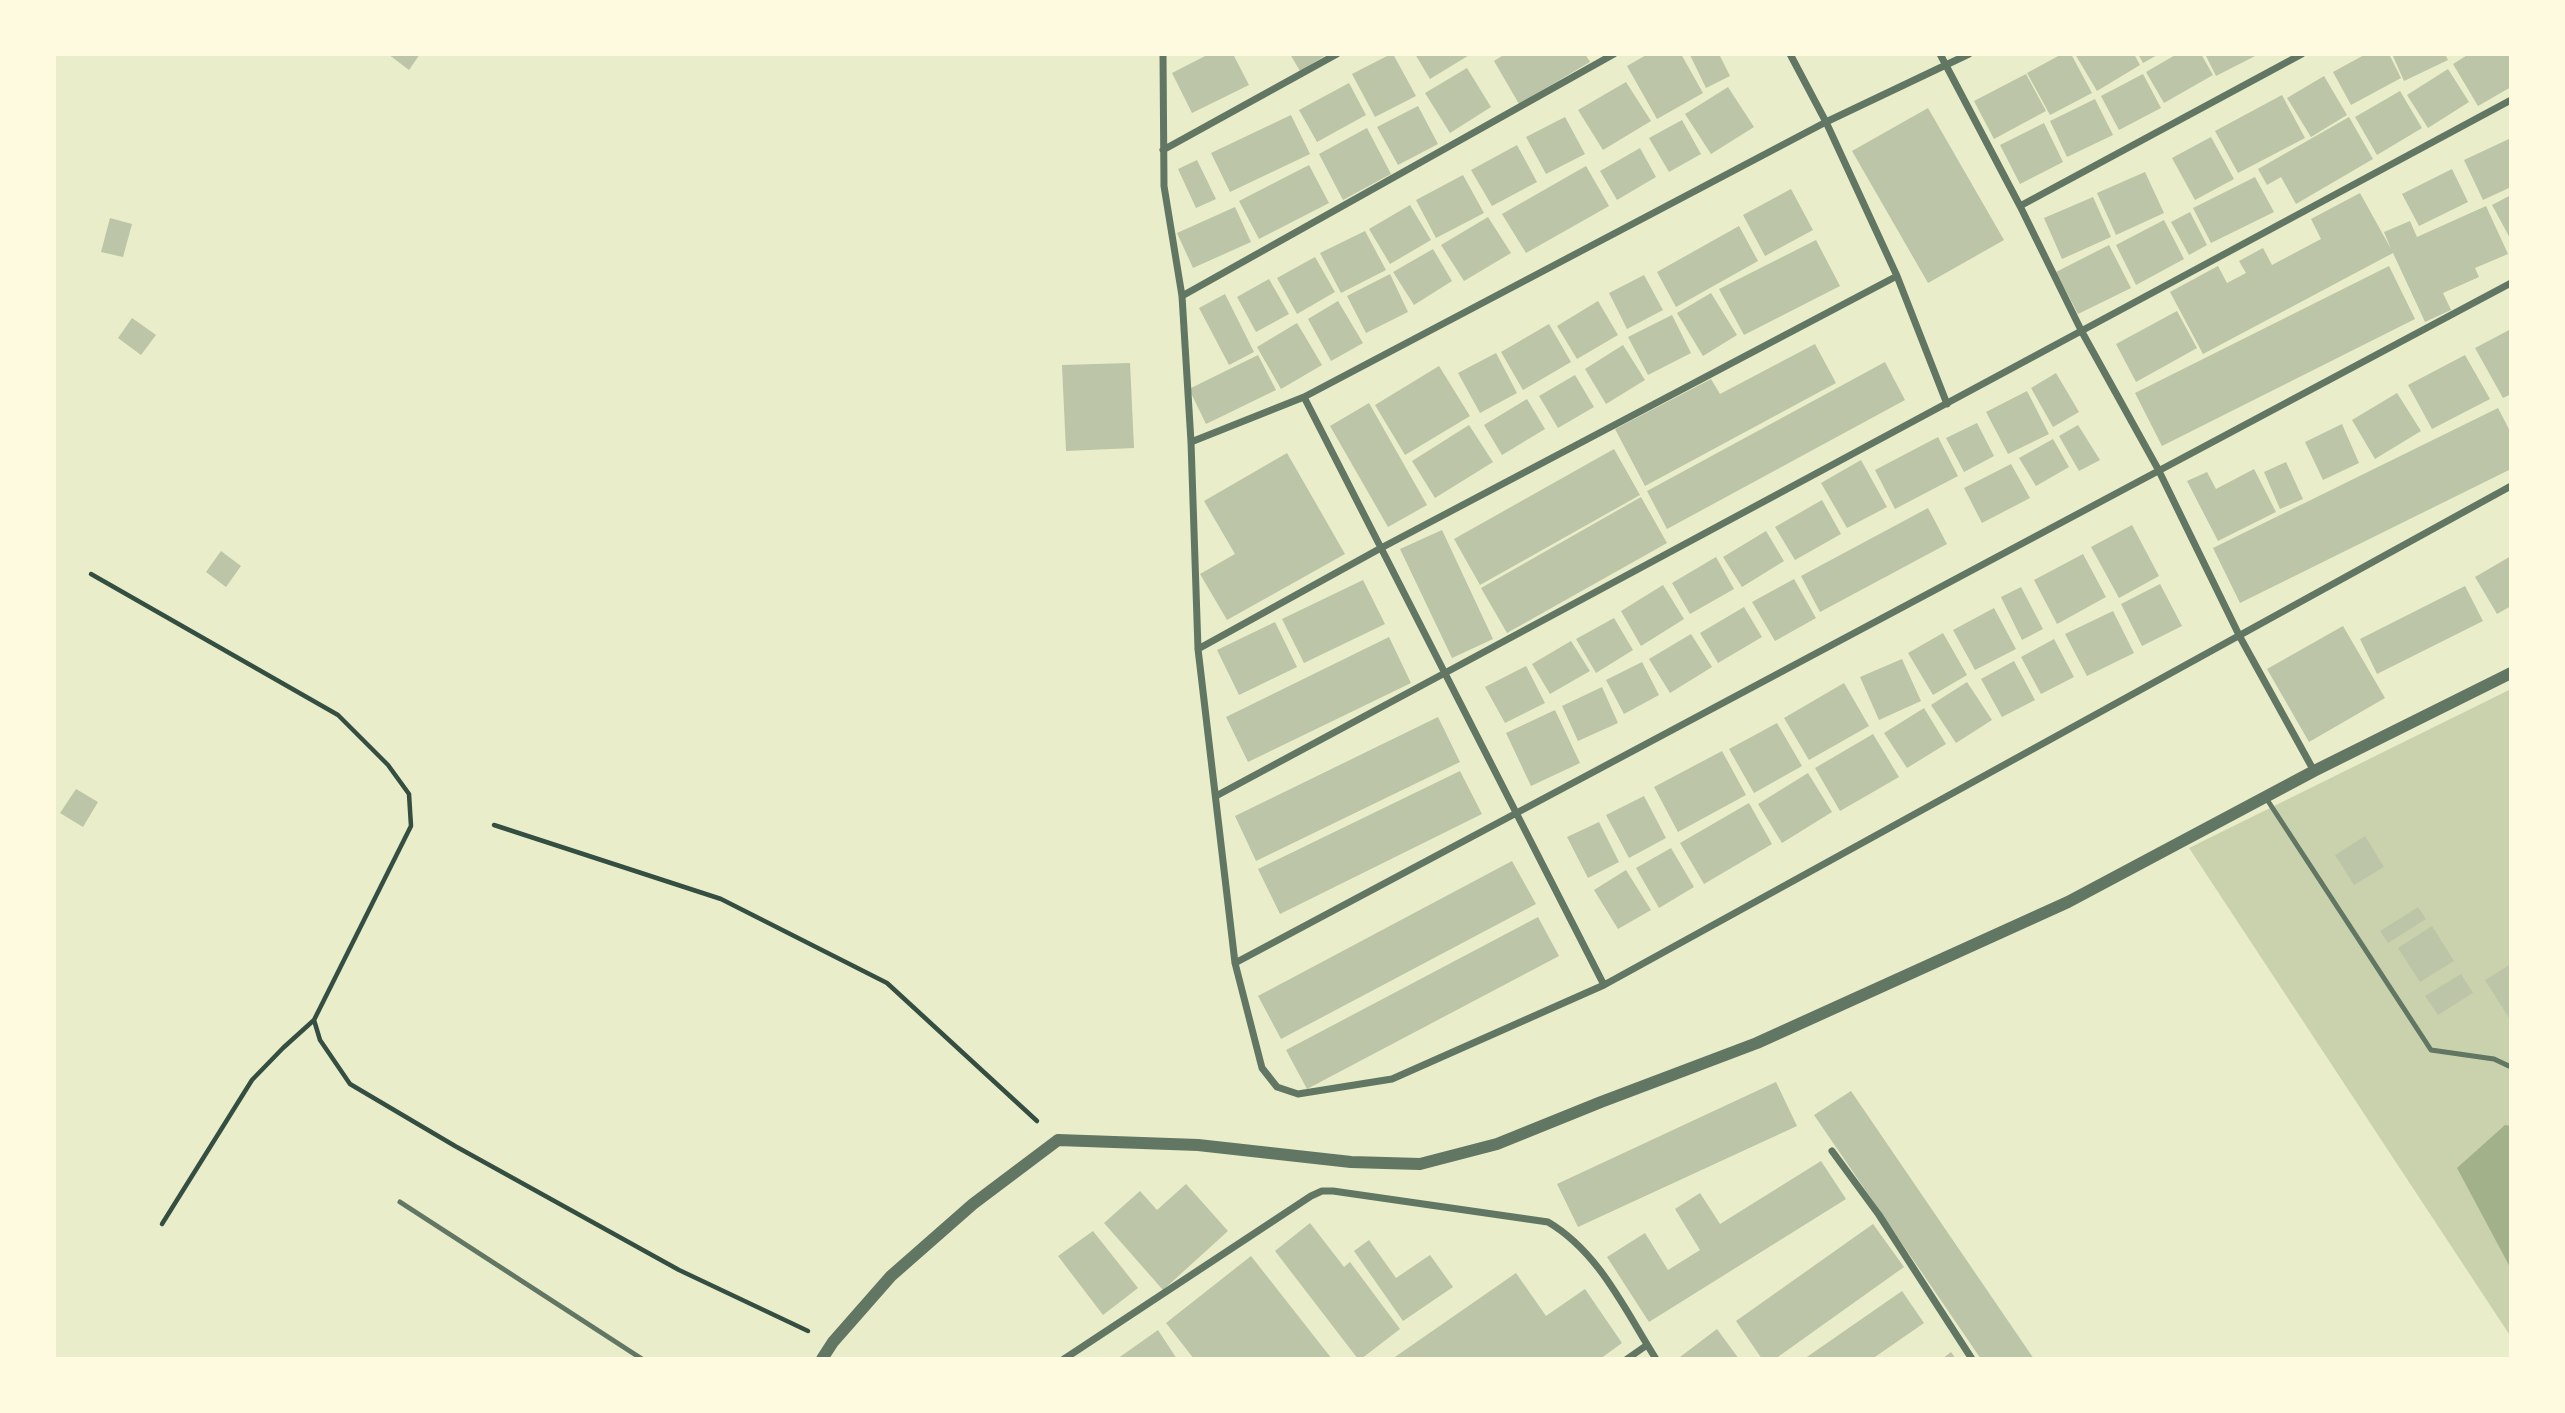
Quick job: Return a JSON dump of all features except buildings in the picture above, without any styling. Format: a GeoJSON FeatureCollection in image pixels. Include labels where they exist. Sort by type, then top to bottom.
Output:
{"type":"FeatureCollection","features":[{"type":"Feature","properties":{"kind":"street"},"geometry":{"type":"LineString","coordinates":[[1163,54],[1164,186],[1182,296],[1191,442],[1198,649],[1235,963],[1262,1068],[1277,1087],[1298,1094],[1392,1079],[1604,985],[2511,486]]}},
{"type":"Feature","properties":{"kind":"street"},"geometry":{"type":"LineString","coordinates":[[1163,150],[1337,54]]}},
{"type":"Feature","properties":{"kind":"street"},"geometry":{"type":"LineString","coordinates":[[1182,296],[1614,54]]}},
{"type":"Feature","properties":{"kind":"street"},"geometry":{"type":"LineString","coordinates":[[1790,54],[1826,122],[1897,276],[1947,404]]}},
{"type":"Feature","properties":{"kind":"street"},"geometry":{"type":"LineString","coordinates":[[1940,54],[2020,206],[2082,332],[2158,469],[2240,637],[2314,771]]}},
{"type":"Feature","properties":{"kind":"street"},"geometry":{"type":"LineString","coordinates":[[1191,442],[1304,397],[1826,122],[1969,54]]}},
{"type":"Feature","properties":{"kind":"street"},"geometry":{"type":"LineString","coordinates":[[2020,206],[2302,54]]}},
{"type":"Feature","properties":{"kind":"street"},"geometry":{"type":"LineString","coordinates":[[1216,796],[2511,100]]}},
{"type":"Feature","properties":{"kind":"street"},"geometry":{"type":"LineString","coordinates":[[1198,649],[1381,548],[1897,276]]}},
{"type":"Feature","properties":{"kind":"street"},"geometry":{"type":"LineString","coordinates":[[1235,963],[2511,283]]}},
{"type":"Feature","properties":{"kind":"street"},"geometry":{"type":"LineString","coordinates":[[1304,397],[1604,985]]}},
{"type":"Feature","properties":{"kind":"street"},"geometry":{"type":"LineString","coordinates":[[822,1359],[833,1342],[891,1276],[973,1203],[1058,1140],[1198,1145],[1350,1162],[1420,1164],[1497,1144],[1757,1043],[2068,902],[2314,771],[2511,673]]}},
{"type":"Feature","properties":{"kind":"street"},"geometry":{"type":"LineString","coordinates":[[1832,1151],[1880,1215],[1972,1359]]}},
{"type":"Feature","properties":{"kind":"street"},"geometry":{"type":"LineString","coordinates":[[1064,1359],[1322,1191],[1548,1222],[1566,1233],[1592,1258],[1656,1359]]}},
{"type":"Feature","properties":{"kind":"street"},"geometry":{"type":"LineString","coordinates":[[1627,1359],[1647,1345]]}},
{"type":"Feature","properties":{"kind":"lane"},"geometry":{"type":"LineString","coordinates":[[2266,798],[2431,1050],[2494,1059],[2511,1067]]}},
{"type":"Feature","properties":{"kind":"lane"},"geometry":{"type":"LineString","coordinates":[[400,1202],[642,1359]]}},
{"type":"Feature","properties":{"kind":"path"},"geometry":{"type":"LineString","coordinates":[[91,574],[338,715],[388,765],[409,794],[411,826],[314,1020],[252,1080],[162,1224]]}},
{"type":"Feature","properties":{"kind":"path"},"geometry":{"type":"LineString","coordinates":[[494,825],[721,899],[887,983],[1058,1140]]}},
{"type":"Feature","properties":{"kind":"path"},"geometry":{"type":"LineString","coordinates":[[314,1020],[320,1040],[350,1084],[455,1146],[679,1270],[833,1342]]}},
{"type":"Feature","properties":{"kind":"shaded area"},"geometry":{"type":"Polygon","coordinates":[[[2511,689],[2511,1337],[2189,848],[2511,689]]]}},
{"type":"Feature","properties":{"kind":"shaded area"},"geometry":{"type":"Polygon","coordinates":[[[2505,1125],[2511,1126],[2511,1269],[2457,1168],[2505,1125]]]}}]}
